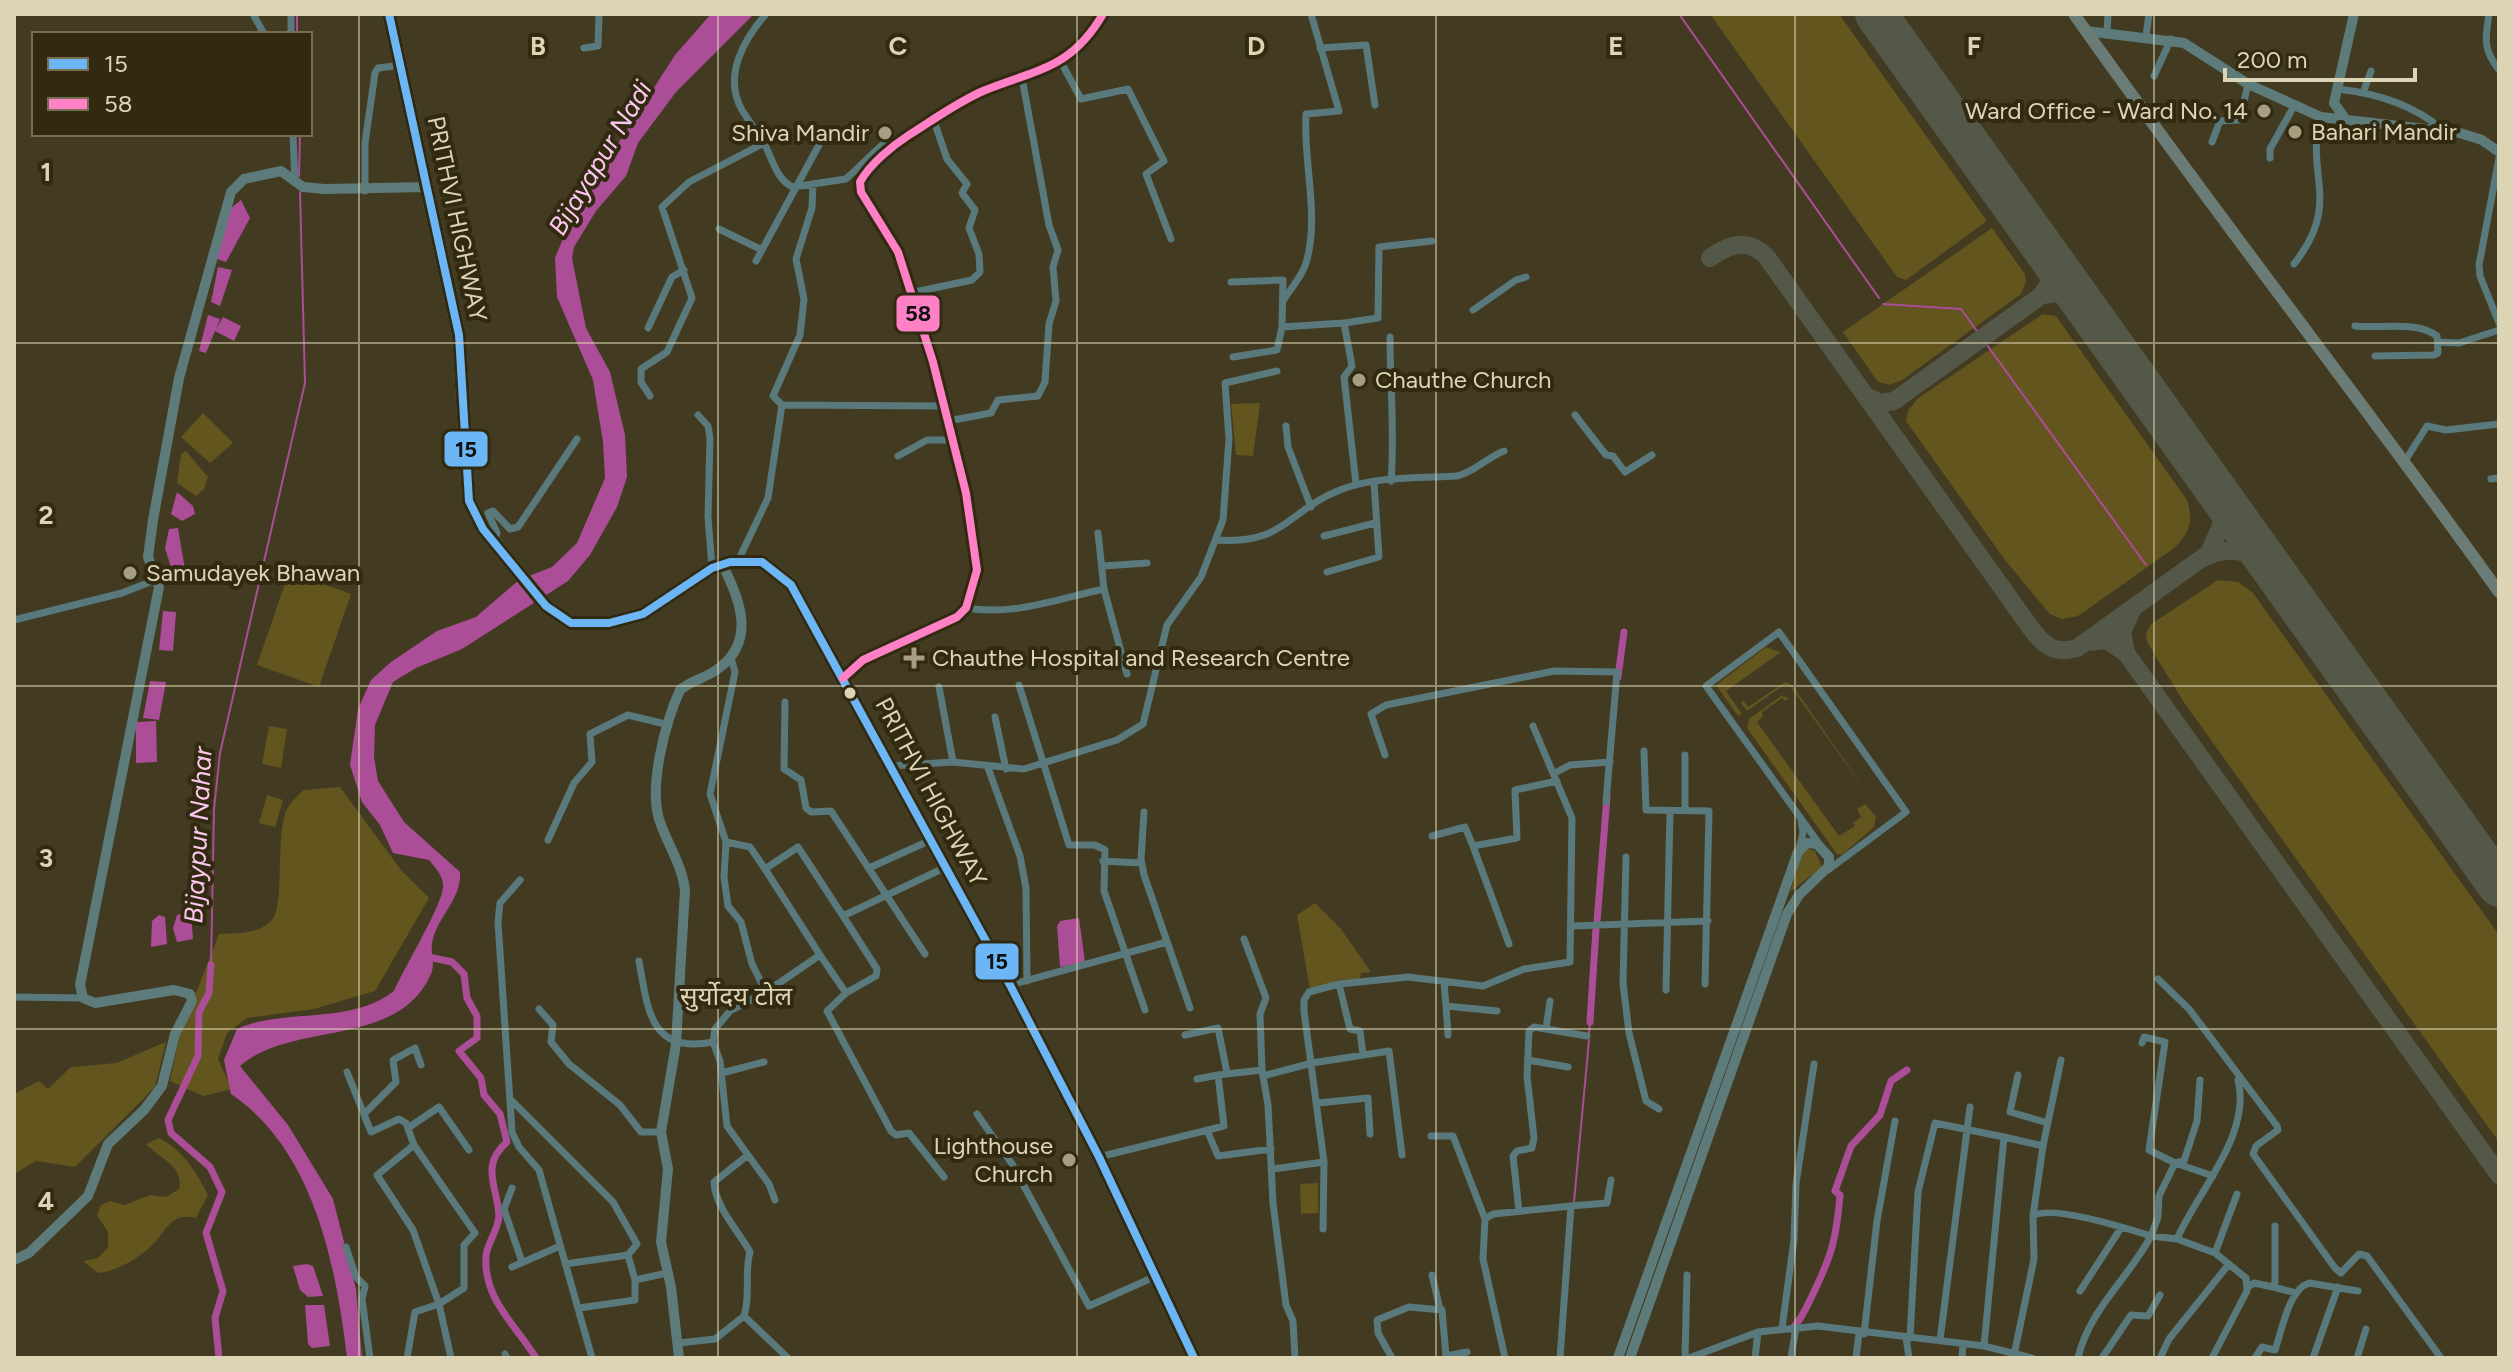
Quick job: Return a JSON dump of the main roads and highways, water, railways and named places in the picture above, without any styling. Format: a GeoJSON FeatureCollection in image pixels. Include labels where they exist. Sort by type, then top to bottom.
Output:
{"type":"FeatureCollection","features":[{"type":"Feature","properties":{"kind":"highway","name":"PRITHVI HIGHWAY"},"geometry":{"type":"LineString","coordinates":[[389,14],[459,335],[469,501],[476,518],[556,615],[580,624],[630,619],[650,611],[717,566],[738,561],[762,562],[784,577],[843,678],[1010,985],[1099,1157],[1194,1358]]}},
{"type":"Feature","properties":{"kind":"main road"},"geometry":{"type":"LineString","coordinates":[[843,678],[863,660],[957,617],[966,608],[977,570],[966,493],[945,406],[898,252],[861,192],[864,176],[899,141],[933,118],[982,92],[1061,62],[1093,33],[1103,14]]}},
{"type":"Feature","properties":{"kind":"main road"},"geometry":{"type":"LineString","coordinates":[[2074,14],[2317,349],[2405,461],[2499,592]]}},
{"type":"Feature","properties":{"kind":"main road"},"geometry":{"type":"LineString","coordinates":[[2346,120],[2334,103],[2354,14]]}},
{"type":"Feature","properties":{"kind":"main road"},"geometry":{"type":"LineString","coordinates":[[2086,31],[2171,39],[2198,50],[2248,84],[2321,117],[2443,130],[2482,140],[2499,152]]}},
{"type":"Feature","properties":{"kind":"main road"},"geometry":{"type":"LineString","coordinates":[[14,1260],[29,1253],[88,1196],[108,1144],[158,1093],[168,1070],[175,1034],[192,997],[174,990],[110,1003],[83,998],[80,985],[159,587],[149,567],[149,544],[179,378],[228,198],[240,182],[281,171],[303,187],[365,191],[428,187]]}},
{"type":"Feature","properties":{"kind":"main road"},"geometry":{"type":"LineString","coordinates":[[679,1358],[661,1229],[668,1169],[661,1132],[676,1044],[685,890],[680,869],[659,818],[656,782],[680,690],[720,668],[731,658],[743,615],[717,566]]}},
{"type":"Feature","properties":{"kind":"main road"},"geometry":{"type":"LineString","coordinates":[[1618,1358],[1798,852],[1803,845],[1812,843],[1825,852],[1829,866],[1799,895],[1787,914],[1630,1358]]}},
{"type":"Feature","properties":{"kind":"waterway","name":"Bijaypur Nahar"},"geometry":{"type":"LineString","coordinates":[[297,14],[297,32]]}},
{"type":"Feature","properties":{"kind":"waterway"},"geometry":{"type":"LineString","coordinates":[[1679,14],[1879,298]]}},
{"type":"Feature","properties":{"kind":"waterway","name":"Bijaypur Nahar"},"geometry":{"type":"LineString","coordinates":[[299,176],[300,136]]}},
{"type":"Feature","properties":{"kind":"waterway","name":"Bijaypur Nahar"},"geometry":{"type":"LineString","coordinates":[[211,965],[214,809],[220,753],[305,383],[300,192]]}},
{"type":"Feature","properties":{"kind":"waterway"},"geometry":{"type":"LineString","coordinates":[[1883,304],[1961,309],[2146,565]]}},
{"type":"Feature","properties":{"kind":"waterway"},"geometry":{"type":"LineString","coordinates":[[1618,677],[1624,632]]}},
{"type":"Feature","properties":{"kind":"waterway"},"geometry":{"type":"LineString","coordinates":[[1597,922],[1607,797]]}},
{"type":"Feature","properties":{"kind":"waterway"},"geometry":{"type":"LineString","coordinates":[[1590,1022],[1596,929]]}},
{"type":"Feature","properties":{"kind":"waterway"},"geometry":{"type":"LineString","coordinates":[[429,957],[452,962],[464,974],[467,998],[477,1016],[477,1038],[459,1051],[481,1078],[484,1095],[500,1114],[507,1142],[494,1159],[492,1168],[499,1215],[487,1251],[486,1271],[502,1311],[536,1358]]}},
{"type":"Feature","properties":{"kind":"waterway","name":"Bijaypur Nahar"},"geometry":{"type":"LineString","coordinates":[[211,965],[209,993],[199,1012],[198,1056],[168,1120],[171,1133],[210,1167],[222,1192],[206,1233],[223,1291],[215,1318],[219,1358]]}},
{"type":"Feature","properties":{"kind":"waterway"},"geometry":{"type":"LineString","coordinates":[[1589,1033],[1590,1022]]}},
{"type":"Feature","properties":{"kind":"waterway"},"geometry":{"type":"LineString","coordinates":[[1574,1202],[1589,1040]]}},
{"type":"Feature","properties":{"kind":"waterway"},"geometry":{"type":"LineString","coordinates":[[1792,1329],[1807,1306],[1832,1249],[1840,1195],[1835,1191],[1851,1146],[1880,1115],[1891,1081],[1907,1070]]}},
{"type":"Feature","properties":{"kind":"place","name":"Ward Office - Ward No. 14"},"geometry":{"type":"Point","coordinates":[2264,111]}},
{"type":"Feature","properties":{"kind":"place","name":"Bahari Mandir"},"geometry":{"type":"Point","coordinates":[2295,132]}},
{"type":"Feature","properties":{"kind":"place","name":"Shiva Mandir"},"geometry":{"type":"Point","coordinates":[885,133]}},
{"type":"Feature","properties":{"kind":"place","name":"Chauthe Church"},"geometry":{"type":"Point","coordinates":[1359,380]}},
{"type":"Feature","properties":{"kind":"place","name":"Samudayek Bhawan"},"geometry":{"type":"Point","coordinates":[130,573]}},
{"type":"Feature","properties":{"kind":"place","name":"Chauthe Hospital and Research Centre"},"geometry":{"type":"Point","coordinates":[914,658]}},
{"type":"Feature","properties":{"kind":"place","name":"Lighthouse Church"},"geometry":{"type":"Point","coordinates":[1069,1160]}},
{"type":"Feature","properties":{"kind":"district","name":"सुर्योदय टोल"},"geometry":{"type":"Point","coordinates":[736,996]}},
{"type":"Feature","properties":{"kind":"water label","name":"Bijayapur Nadi"},"geometry":{"type":"Point","coordinates":[600,158]}}]}
